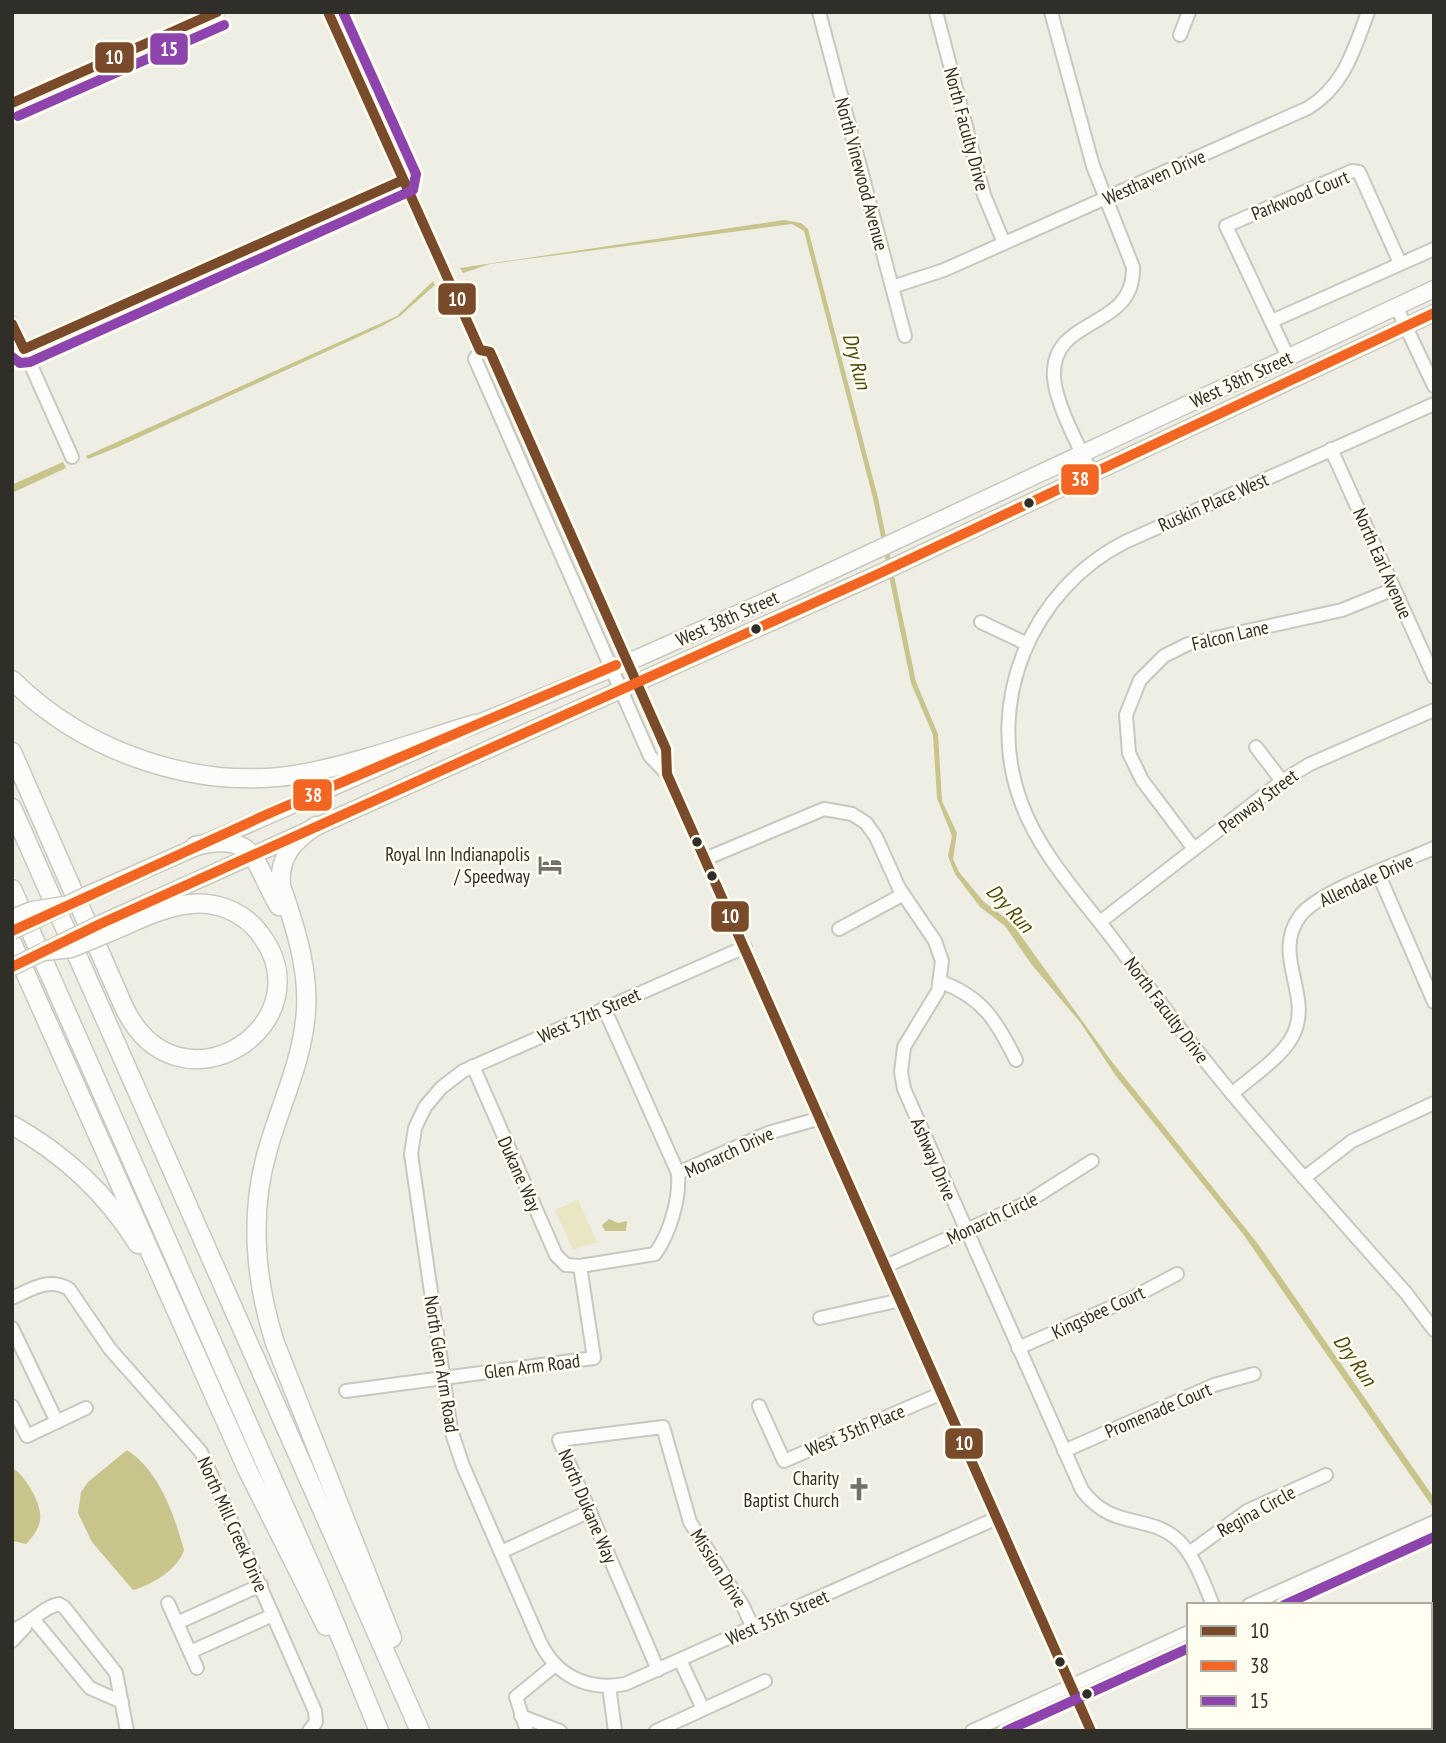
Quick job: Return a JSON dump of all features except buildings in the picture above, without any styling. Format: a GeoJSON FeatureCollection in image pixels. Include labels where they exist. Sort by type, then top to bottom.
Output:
{"type":"FeatureCollection","features":[{"type":"Feature","properties":{"kind":"highway"},"geometry":{"type":"LineString","coordinates":[[12,680],[45,709],[99,742],[149,762],[201,774],[255,778],[307,773],[475,724]]}},
{"type":"Feature","properties":{"kind":"highway"},"geometry":{"type":"LineString","coordinates":[[12,752],[126,1012],[143,1038],[177,1057],[208,1059],[244,1045],[265,1022],[275,993],[274,962],[260,934],[237,913],[208,904],[184,905],[102,929],[71,948],[45,951]]}},
{"type":"Feature","properties":{"kind":"highway"},"geometry":{"type":"LineString","coordinates":[[12,807],[420,1731]]}},
{"type":"Feature","properties":{"kind":"highway"},"geometry":{"type":"LineString","coordinates":[[316,826],[295,841],[283,864],[281,886],[305,979],[305,1021],[298,1062],[270,1141],[261,1178],[257,1239],[264,1299],[281,1357],[376,1601],[432,1731]]}},
{"type":"Feature","properties":{"kind":"highway"},"geometry":{"type":"LineString","coordinates":[[195,846],[229,841],[251,855],[294,930]]}},
{"type":"Feature","properties":{"kind":"highway"},"geometry":{"type":"LineString","coordinates":[[12,889],[320,1587],[379,1731]]}},
{"type":"Feature","properties":{"kind":"highway"},"geometry":{"type":"LineString","coordinates":[[12,919],[32,911],[64,906]]}},
{"type":"Feature","properties":{"kind":"highway"},"geometry":{"type":"LineString","coordinates":[[12,943],[171,1300],[295,1569],[354,1675]]}},
{"type":"Feature","properties":{"kind":"highway"},"geometry":{"type":"LineString","coordinates":[[12,1125],[52,1150],[102,1196],[135,1240],[171,1300]]}},
{"type":"Feature","properties":{"kind":"main road","name":"West 38th Street"},"geometry":{"type":"LineString","coordinates":[[12,931],[195,846],[475,724],[627,662],[898,541],[1434,289]]}},
{"type":"Feature","properties":{"kind":"main road","name":"West 38th Street"},"geometry":{"type":"LineString","coordinates":[[102,929],[251,855],[876,575],[1434,313]]}},
{"type":"Feature","properties":{"kind":"main road"},"geometry":{"type":"LineString","coordinates":[[12,967],[45,951]]}},
{"type":"Feature","properties":{"kind":"street"},"geometry":{"type":"LineString","coordinates":[[12,103],[219,12]]}},
{"type":"Feature","properties":{"kind":"street"},"geometry":{"type":"LineString","coordinates":[[328,12],[480,350]]}},
{"type":"Feature","properties":{"kind":"street","name":"North Vinewood Avenue"},"geometry":{"type":"LineString","coordinates":[[819,12],[905,336]]}},
{"type":"Feature","properties":{"kind":"street","name":"North Faculty Drive"},"geometry":{"type":"LineString","coordinates":[[936,12],[984,195],[1003,243]]}},
{"type":"Feature","properties":{"kind":"street"},"geometry":{"type":"LineString","coordinates":[[1051,12],[1087,149],[1132,258],[1132,285],[1117,309],[1068,338],[1055,365],[1057,391],[1091,474]]}},
{"type":"Feature","properties":{"kind":"street"},"geometry":{"type":"LineString","coordinates":[[1180,35],[1189,12]]}},
{"type":"Feature","properties":{"kind":"street","name":"Westhaven Drive"},"geometry":{"type":"LineString","coordinates":[[892,287],[933,275],[1316,103],[1342,75],[1365,13]]}},
{"type":"Feature","properties":{"kind":"street","name":"Parkwood Court"},"geometry":{"type":"LineString","coordinates":[[1272,321],[1226,226],[1352,171],[1359,172],[1400,263]]}},
{"type":"Feature","properties":{"kind":"street"},"geometry":{"type":"LineString","coordinates":[[24,349],[403,180]]}},
{"type":"Feature","properties":{"kind":"street"},"geometry":{"type":"LineString","coordinates":[[1288,357],[1272,321],[1434,249]]}},
{"type":"Feature","properties":{"kind":"street"},"geometry":{"type":"LineString","coordinates":[[1396,306],[1434,386]]}},
{"type":"Feature","properties":{"kind":"street"},"geometry":{"type":"LineString","coordinates":[[12,323],[72,457]]}},
{"type":"Feature","properties":{"kind":"street"},"geometry":{"type":"LineString","coordinates":[[480,350],[490,352],[666,749],[667,774]]}},
{"type":"Feature","properties":{"kind":"street"},"geometry":{"type":"LineString","coordinates":[[480,350],[475,359],[610,667],[650,756],[667,774],[1091,1731]]}},
{"type":"Feature","properties":{"kind":"street","name":"Ruskin Place West"},"geometry":{"type":"LineString","coordinates":[[1027,644],[1061,590],[1107,552],[1434,404]]}},
{"type":"Feature","properties":{"kind":"street","name":"North Earl Avenue"},"geometry":{"type":"LineString","coordinates":[[1331,449],[1434,677]]}},
{"type":"Feature","properties":{"kind":"street","name":"Falcon Lane"},"geometry":{"type":"LineString","coordinates":[[1194,849],[1142,780],[1129,753],[1126,715],[1140,680],[1160,658],[1188,644],[1346,610],[1394,589]]}},
{"type":"Feature","properties":{"kind":"street"},"geometry":{"type":"LineString","coordinates":[[981,622],[1027,644]]}},
{"type":"Feature","properties":{"kind":"street","name":"North Faculty Drive"},"geometry":{"type":"LineString","coordinates":[[1027,644],[1013,679],[1008,742],[1016,787],[1039,841],[1232,1094],[1406,1293],[1434,1330]]}},
{"type":"Feature","properties":{"kind":"street","name":"Penway Street"},"geometry":{"type":"LineString","coordinates":[[1100,922],[1282,781],[1310,764],[1434,710]]}},
{"type":"Feature","properties":{"kind":"street"},"geometry":{"type":"LineString","coordinates":[[1256,747],[1282,781]]}},
{"type":"Feature","properties":{"kind":"street"},"geometry":{"type":"LineString","coordinates":[[705,859],[811,811],[840,810],[856,816],[872,830],[902,895],[937,945],[942,961],[941,982],[965,992],[981,1004],[1002,1032],[1016,1060]]}},
{"type":"Feature","properties":{"kind":"street","name":"Allendale Drive"},"geometry":{"type":"LineString","coordinates":[[1232,1094],[1284,1048],[1296,1030],[1300,1001],[1288,956],[1295,923],[1315,902],[1434,848]]}},
{"type":"Feature","properties":{"kind":"street"},"geometry":{"type":"LineString","coordinates":[[1378,873],[1429,979],[1434,1002]]}},
{"type":"Feature","properties":{"kind":"street"},"geometry":{"type":"LineString","coordinates":[[839,929],[902,895]]}},
{"type":"Feature","properties":{"kind":"street","name":"West 37th Street"},"geometry":{"type":"LineString","coordinates":[[437,1092],[454,1077],[473,1066],[745,947]]}},
{"type":"Feature","properties":{"kind":"street","name":"Ashway Drive"},"geometry":{"type":"LineString","coordinates":[[941,982],[935,997],[907,1039],[901,1072],[907,1097],[965,1231],[1080,1487],[1096,1506],[1122,1521],[1163,1530],[1189,1553],[1212,1603]]}},
{"type":"Feature","properties":{"kind":"street"},"geometry":{"type":"LineString","coordinates":[[604,1008],[678,1173]]}},
{"type":"Feature","properties":{"kind":"street","name":"Dukane Way"},"geometry":{"type":"LineString","coordinates":[[473,1066],[556,1255],[566,1265],[580,1266]]}},
{"type":"Feature","properties":{"kind":"street","name":"North Glen Arm Road"},"geometry":{"type":"LineString","coordinates":[[437,1092],[419,1119],[411,1163],[456,1446],[542,1647],[555,1665]]}},
{"type":"Feature","properties":{"kind":"street"},"geometry":{"type":"LineString","coordinates":[[1304,1178],[1352,1141],[1434,1103]]}},
{"type":"Feature","properties":{"kind":"street","name":"Monarch Drive"},"geometry":{"type":"LineString","coordinates":[[580,1266],[655,1254],[666,1240],[679,1184],[678,1173],[768,1133],[821,1118]]}},
{"type":"Feature","properties":{"kind":"street","name":"Monarch Circle"},"geometry":{"type":"LineString","coordinates":[[886,1266],[1044,1194],[1092,1161]]}},
{"type":"Feature","properties":{"kind":"street","name":"Glen Arm Road"},"geometry":{"type":"LineString","coordinates":[[346,1391],[594,1358],[580,1266]]}},
{"type":"Feature","properties":{"kind":"street","name":"Kingsbee Court"},"geometry":{"type":"LineString","coordinates":[[1018,1348],[1130,1299],[1177,1274]]}},
{"type":"Feature","properties":{"kind":"street","name":"North Mill Creek Drive"},"geometry":{"type":"LineString","coordinates":[[12,1298],[41,1285],[59,1285],[75,1294],[110,1349],[199,1448],[315,1711],[312,1726]]}},
{"type":"Feature","properties":{"kind":"street"},"geometry":{"type":"LineString","coordinates":[[820,1318],[901,1300]]}},
{"type":"Feature","properties":{"kind":"street"},"geometry":{"type":"LineString","coordinates":[[12,1328],[57,1422]]}},
{"type":"Feature","properties":{"kind":"street","name":"Promenade Court"},"geometry":{"type":"LineString","coordinates":[[1064,1451],[1214,1385],[1254,1374]]}},
{"type":"Feature","properties":{"kind":"street","name":"West 35th Place"},"geometry":{"type":"LineString","coordinates":[[759,1406],[784,1461],[942,1393]]}},
{"type":"Feature","properties":{"kind":"street"},"geometry":{"type":"LineString","coordinates":[[12,1406],[27,1436],[86,1408]]}},
{"type":"Feature","properties":{"kind":"street","name":"North Dukane Way"},"geometry":{"type":"LineString","coordinates":[[658,1670],[559,1440],[663,1427]]}},
{"type":"Feature","properties":{"kind":"street","name":"Mission Drive"},"geometry":{"type":"LineString","coordinates":[[663,1427],[690,1522],[743,1606],[753,1628]]}},
{"type":"Feature","properties":{"kind":"street","name":"Regina Circle"},"geometry":{"type":"LineString","coordinates":[[1189,1553],[1247,1511],[1326,1475]]}},
{"type":"Feature","properties":{"kind":"street"},"geometry":{"type":"LineString","coordinates":[[501,1552],[590,1511]]}},
{"type":"Feature","properties":{"kind":"street","name":"West 35th Street"},"geometry":{"type":"LineString","coordinates":[[555,1665],[582,1683],[609,1686],[631,1682],[997,1518]]}},
{"type":"Feature","properties":{"kind":"street"},"geometry":{"type":"LineString","coordinates":[[1253,1603],[1434,1521]]}},
{"type":"Feature","properties":{"kind":"street"},"geometry":{"type":"LineString","coordinates":[[177,1623],[261,1586]]}},
{"type":"Feature","properties":{"kind":"street"},"geometry":{"type":"LineString","coordinates":[[168,1603],[197,1668]]}},
{"type":"Feature","properties":{"kind":"street"},"geometry":{"type":"LineString","coordinates":[[12,1642],[24,1625],[51,1606],[59,1604],[116,1673],[127,1731]]}},
{"type":"Feature","properties":{"kind":"street"},"geometry":{"type":"LineString","coordinates":[[190,1652],[274,1615]]}},
{"type":"Feature","properties":{"kind":"street"},"geometry":{"type":"LineString","coordinates":[[24,1625],[90,1688],[122,1702]]}},
{"type":"Feature","properties":{"kind":"street"},"geometry":{"type":"LineString","coordinates":[[972,1731],[1187,1633]]}},
{"type":"Feature","properties":{"kind":"street"},"geometry":{"type":"LineString","coordinates":[[680,1660],[703,1709]]}},
{"type":"Feature","properties":{"kind":"street"},"geometry":{"type":"LineString","coordinates":[[527,1731],[516,1698],[555,1665]]}},
{"type":"Feature","properties":{"kind":"street"},"geometry":{"type":"LineString","coordinates":[[656,1731],[765,1681]]}},
{"type":"Feature","properties":{"kind":"street"},"geometry":{"type":"LineString","coordinates":[[609,1686],[615,1731]]}},
{"type":"Feature","properties":{"kind":"street"},"geometry":{"type":"LineString","coordinates":[[521,1716],[560,1731]]}},
{"type":"Feature","properties":{"kind":"shaded area","name":"Dry Run"},"geometry":{"type":"Polygon","coordinates":[[[784,220],[801,223],[808,229],[878,498],[916,682],[938,734],[942,801],[957,833],[953,859],[959,872],[984,902],[1011,922],[1109,1058],[1258,1244],[1434,1498],[1434,1509],[1243,1234],[1116,1076],[1080,1022],[1032,965],[1005,926],[980,907],[955,874],[948,856],[952,836],[937,798],[933,735],[911,683],[873,498],[804,231],[792,224],[490,264],[463,273],[460,268],[784,220]]]}},
{"type":"Feature","properties":{"kind":"shaded area"},"geometry":{"type":"Polygon","coordinates":[[[433,281],[435,285],[400,316],[382,326],[118,447],[88,459],[86,456],[397,316],[433,281]]]}},
{"type":"Feature","properties":{"kind":"shaded area"},"geometry":{"type":"Polygon","coordinates":[[[63,462],[66,468],[12,493],[12,485],[63,462]]]}},
{"type":"Feature","properties":{"kind":"shaded area"},"geometry":{"type":"Polygon","coordinates":[[[578,1200],[597,1242],[573,1250],[555,1210],[578,1200]]]}},
{"type":"Feature","properties":{"kind":"shaded area"},"geometry":{"type":"Polygon","coordinates":[[[609,1219],[618,1223],[627,1221],[626,1231],[605,1231],[602,1225],[609,1219]]]}},
{"type":"Feature","properties":{"kind":"shaded area"},"geometry":{"type":"Polygon","coordinates":[[[127,1450],[148,1469],[164,1494],[184,1550],[176,1564],[163,1575],[133,1590],[92,1542],[78,1513],[81,1492],[88,1482],[127,1450]]]}},
{"type":"Feature","properties":{"kind":"shaded area"},"geometry":{"type":"Polygon","coordinates":[[[12,1468],[27,1483],[39,1507],[37,1530],[26,1544],[12,1541],[12,1468]]]}},
{"type":"Feature","properties":{"kind":"transit line","name":"10"},"geometry":{"type":"LineString","coordinates":[[12,103],[217,12]]}},
{"type":"Feature","properties":{"kind":"transit line","name":"10"},"geometry":{"type":"LineString","coordinates":[[328,12],[480,350],[490,352],[666,749],[667,774],[1091,1731]]}},
{"type":"Feature","properties":{"kind":"transit line","name":"15"},"geometry":{"type":"LineString","coordinates":[[12,357],[20,363],[30,362],[413,190],[416,174],[343,12]]}},
{"type":"Feature","properties":{"kind":"transit line","name":"15"},"geometry":{"type":"LineString","coordinates":[[18,116],[224,25]]}},
{"type":"Feature","properties":{"kind":"transit line","name":"10"},"geometry":{"type":"LineString","coordinates":[[12,324],[24,349],[403,180]]}},
{"type":"Feature","properties":{"kind":"transit line","name":"38"},"geometry":{"type":"LineString","coordinates":[[12,967],[100,924],[876,575],[1434,313]]}},
{"type":"Feature","properties":{"kind":"transit line","name":"38"},"geometry":{"type":"LineString","coordinates":[[12,931],[270,813],[616,665]]}},
{"type":"Feature","properties":{"kind":"transit line","name":"15"},"geometry":{"type":"LineString","coordinates":[[1288,1603],[1434,1537]]}},
{"type":"Feature","properties":{"kind":"transit line","name":"15"},"geometry":{"type":"LineString","coordinates":[[1006,1731],[1187,1649]]}},
{"type":"Feature","properties":{"kind":"place","name":"Royal Inn Indianapolis / Speedway"},"geometry":{"type":"Point","coordinates":[550,865]}},
{"type":"Feature","properties":{"kind":"place","name":"Charity Baptist Church"},"geometry":{"type":"Point","coordinates":[859,1489]}}]}
